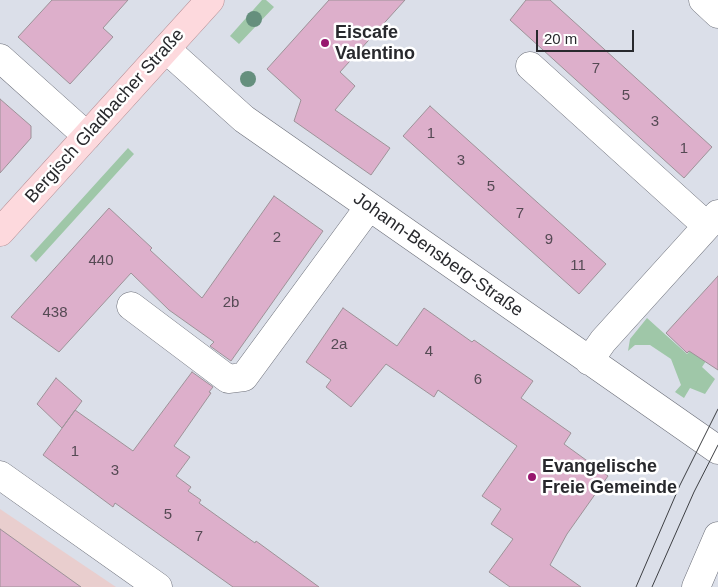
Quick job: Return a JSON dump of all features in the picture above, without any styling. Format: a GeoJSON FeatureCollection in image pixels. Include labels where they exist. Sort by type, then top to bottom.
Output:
{"type":"FeatureCollection","features":[{"type":"Feature","properties":{"kind":"main road","name":"Bergisch Gladbacher Straße"},"geometry":{"type":"LineString","coordinates":[[0,232],[210,0]]}},
{"type":"Feature","properties":{"kind":"street"},"geometry":{"type":"LineString","coordinates":[[703,0],[718,14]]}},
{"type":"Feature","properties":{"kind":"street","name":"Johann-Bensberg-Straße"},"geometry":{"type":"LineString","coordinates":[[166,49],[244,119],[718,450]]}},
{"type":"Feature","properties":{"kind":"street"},"geometry":{"type":"LineString","coordinates":[[0,58],[87,136]]}},
{"type":"Feature","properties":{"kind":"street"},"geometry":{"type":"LineString","coordinates":[[530,66],[712,220],[603,341],[589,361]]}},
{"type":"Feature","properties":{"kind":"street"},"geometry":{"type":"LineString","coordinates":[[131,306],[228,379],[244,377],[369,207]]}},
{"type":"Feature","properties":{"kind":"street"},"geometry":{"type":"LineString","coordinates":[[0,475],[158,587]]}},
{"type":"Feature","properties":{"kind":"street"},"geometry":{"type":"LineString","coordinates":[[696,587],[718,536]]}},
{"type":"Feature","properties":{"kind":"shaded area"},"geometry":{"type":"Polygon","coordinates":[[[0,509],[116,587],[0,587],[0,509]]]}},
{"type":"Feature","properties":{"kind":"green space"},"geometry":{"type":"Polygon","coordinates":[[[262,0],[266,0],[274,7],[239,44],[230,36],[262,0]]]}},
{"type":"Feature","properties":{"kind":"green space"},"geometry":{"type":"Polygon","coordinates":[[[128,148],[134,154],[36,262],[30,256],[128,148]]]}},
{"type":"Feature","properties":{"kind":"green space"},"geometry":{"type":"Polygon","coordinates":[[[647,318],[687,354],[718,321],[718,343],[702,367],[715,379],[705,394],[690,388],[684,398],[675,392],[681,385],[671,359],[650,345],[635,345],[628,351],[630,339],[647,318]]]}},
{"type":"Feature","properties":{"kind":"building"},"geometry":{"type":"Polygon","coordinates":[[[52,0],[128,0],[103,28],[113,37],[70,84],[18,37],[52,0]]]}},
{"type":"Feature","properties":{"kind":"building"},"geometry":{"type":"Polygon","coordinates":[[[329,0],[405,0],[340,72],[355,86],[335,110],[390,148],[371,175],[294,121],[301,100],[267,69],[329,0]]]}},
{"type":"Feature","properties":{"kind":"building"},"geometry":{"type":"Polygon","coordinates":[[[526,0],[550,0],[712,147],[684,178],[510,20],[526,0]]]}},
{"type":"Feature","properties":{"kind":"building"},"geometry":{"type":"Polygon","coordinates":[[[0,99],[31,126],[31,138],[0,173],[0,99]]]}},
{"type":"Feature","properties":{"kind":"building"},"geometry":{"type":"Polygon","coordinates":[[[430,106],[606,264],[579,294],[403,136],[430,106]]]}},
{"type":"Feature","properties":{"kind":"building"},"geometry":{"type":"Polygon","coordinates":[[[274,196],[323,231],[231,361],[210,346],[214,342],[169,310],[131,273],[59,352],[11,317],[109,208],[152,248],[150,250],[202,298],[274,196]]]}},
{"type":"Feature","properties":{"kind":"building"},"geometry":{"type":"Polygon","coordinates":[[[718,276],[718,370],[689,351],[687,353],[666,333],[718,276]]]}},
{"type":"Feature","properties":{"kind":"building"},"geometry":{"type":"Polygon","coordinates":[[[343,308],[397,346],[424,308],[472,342],[474,340],[533,381],[521,398],[571,433],[564,444],[608,476],[567,534],[550,565],[581,587],[510,587],[489,572],[513,539],[491,524],[501,509],[482,496],[517,446],[438,390],[434,397],[386,364],[351,407],[326,387],[331,380],[306,362],[343,308]]]}},
{"type":"Feature","properties":{"kind":"building"},"geometry":{"type":"Polygon","coordinates":[[[192,372],[213,387],[209,392],[211,393],[174,446],[190,457],[176,476],[191,487],[188,491],[201,500],[199,503],[255,543],[256,541],[319,587],[233,587],[115,503],[113,507],[43,455],[75,410],[133,451],[192,372]]]}},
{"type":"Feature","properties":{"kind":"building"},"geometry":{"type":"Polygon","coordinates":[[[56,378],[82,401],[62,428],[37,404],[56,378]]]}},
{"type":"Feature","properties":{"kind":"building"},"geometry":{"type":"Polygon","coordinates":[[[0,529],[81,587],[0,587],[0,529]]]}},
{"type":"Feature","properties":{"kind":"tram line"},"geometry":{"type":"LineString","coordinates":[[636,587],[680,485],[718,409]]}},
{"type":"Feature","properties":{"kind":"tram line"},"geometry":{"type":"LineString","coordinates":[[652,587],[694,492],[718,445]]}},
{"type":"Feature","properties":{"kind":"place","name":"Eiscafe Valentino"},"geometry":{"type":"Point","coordinates":[325,43]}},
{"type":"Feature","properties":{"kind":"place","name":"Evangelische Freie Gemeinde"},"geometry":{"type":"Point","coordinates":[532,477]}}]}
